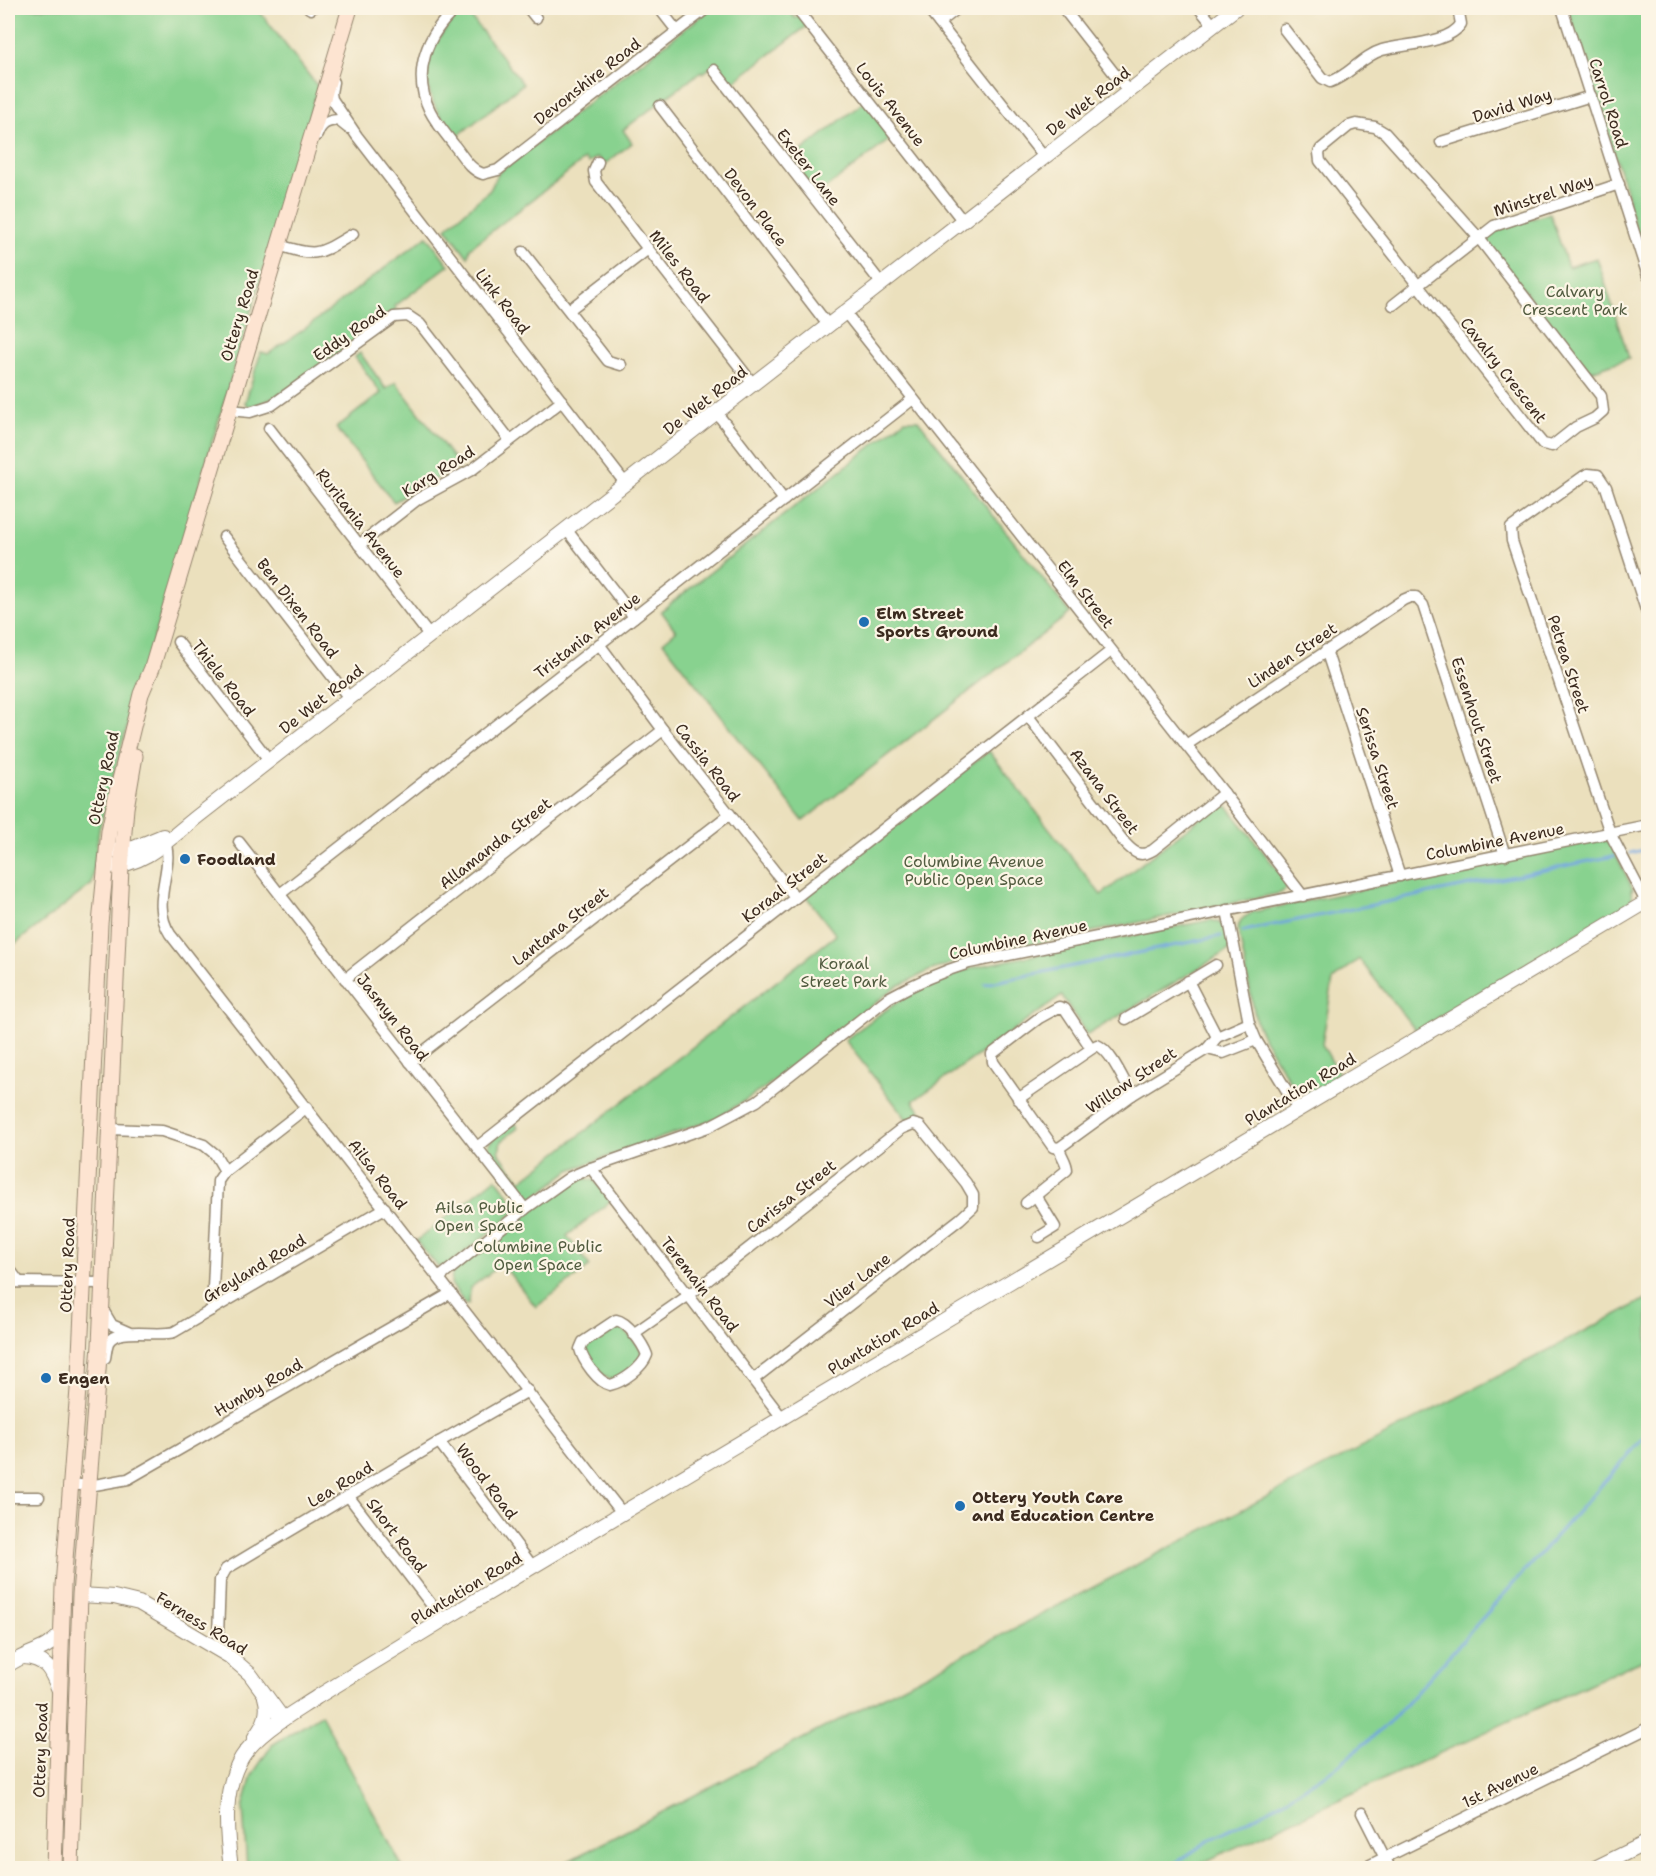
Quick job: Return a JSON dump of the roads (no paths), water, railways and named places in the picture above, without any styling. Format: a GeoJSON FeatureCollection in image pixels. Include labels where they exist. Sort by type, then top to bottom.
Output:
{"type":"FeatureCollection","features":[{"type":"Feature","properties":{"kind":"main road","name":"Ottery Road"},"geometry":{"type":"LineString","coordinates":[[54,1869],[63,1586],[72,1484],[84,1283],[100,924],[105,866],[115,850],[152,668],[350,9]]}},
{"type":"Feature","properties":{"kind":"main road","name":"Ottery Road"},"geometry":{"type":"LineString","coordinates":[[70,1869],[80,1595],[102,1308],[122,867],[115,850]]}},
{"type":"Feature","properties":{"kind":"street","name":"Devonshire Road"},"geometry":{"type":"LineString","coordinates":[[457,8],[439,26],[430,40],[422,66],[422,86],[427,105],[436,122],[473,169],[483,174],[498,170],[707,8]]}},
{"type":"Feature","properties":{"kind":"street"},"geometry":{"type":"LineString","coordinates":[[528,8],[536,18]]}},
{"type":"Feature","properties":{"kind":"street"},"geometry":{"type":"LineString","coordinates":[[659,8],[677,31]]}},
{"type":"Feature","properties":{"kind":"street","name":"Louis Avenue"},"geometry":{"type":"LineString","coordinates":[[796,8],[962,220]]}},
{"type":"Feature","properties":{"kind":"street"},"geometry":{"type":"LineString","coordinates":[[927,8],[1044,157]]}},
{"type":"Feature","properties":{"kind":"street"},"geometry":{"type":"LineString","coordinates":[[939,23],[958,8]]}},
{"type":"Feature","properties":{"kind":"street"},"geometry":{"type":"LineString","coordinates":[[1063,8],[1128,91]]}},
{"type":"Feature","properties":{"kind":"street"},"geometry":{"type":"LineString","coordinates":[[1199,8],[1213,25]]}},
{"type":"Feature","properties":{"kind":"street","name":"De Wet Road"},"geometry":{"type":"LineString","coordinates":[[122,867],[194,819],[1236,8]]}},
{"type":"Feature","properties":{"kind":"street"},"geometry":{"type":"LineString","coordinates":[[1284,29],[1324,80],[1330,82],[1336,80],[1357,63],[1382,50],[1420,43],[1454,33],[1461,24],[1458,8]]}},
{"type":"Feature","properties":{"kind":"street","name":"Carrol Road"},"geometry":{"type":"LineString","coordinates":[[1562,8],[1648,276]]}},
{"type":"Feature","properties":{"kind":"street","name":"Link Road"},"geometry":{"type":"LineString","coordinates":[[350,9],[351,26],[331,93],[335,104],[357,136],[625,483]]}},
{"type":"Feature","properties":{"kind":"street","name":"Exeter Lane"},"geometry":{"type":"LineString","coordinates":[[714,70],[881,283]]}},
{"type":"Feature","properties":{"kind":"street","name":"David Way"},"geometry":{"type":"LineString","coordinates":[[1441,142],[1591,96]]}},
{"type":"Feature","properties":{"kind":"street","name":"Link Road"},"geometry":{"type":"LineString","coordinates":[[321,106],[357,136]]}},
{"type":"Feature","properties":{"kind":"street","name":"Devon Place"},"geometry":{"type":"LineString","coordinates":[[660,106],[828,325]]}},
{"type":"Feature","properties":{"kind":"street"},"geometry":{"type":"LineString","coordinates":[[297,187],[306,168],[317,133],[327,121],[338,120]]}},
{"type":"Feature","properties":{"kind":"street"},"geometry":{"type":"LineString","coordinates":[[1419,285],[1320,161],[1321,149],[1344,129],[1356,124],[1382,130],[1478,237]]}},
{"type":"Feature","properties":{"kind":"street","name":"Miles Road"},"geometry":{"type":"LineString","coordinates":[[598,162],[594,171],[596,182],[753,384]]}},
{"type":"Feature","properties":{"kind":"street","name":"Minstrel Way"},"geometry":{"type":"LineString","coordinates":[[1393,305],[1494,226],[1619,184]]}},
{"type":"Feature","properties":{"kind":"street"},"geometry":{"type":"LineString","coordinates":[[279,245],[306,253],[322,252],[353,234]]}},
{"type":"Feature","properties":{"kind":"street","name":"Cavalry Crescent"},"geometry":{"type":"LineString","coordinates":[[1419,285],[1543,444],[1552,446],[1558,444],[1576,428],[1595,418],[1603,411],[1601,396],[1478,237]]}},
{"type":"Feature","properties":{"kind":"street"},"geometry":{"type":"LineString","coordinates":[[569,310],[648,249]]}},
{"type":"Feature","properties":{"kind":"street"},"geometry":{"type":"LineString","coordinates":[[523,252],[608,361],[621,365]]}},
{"type":"Feature","properties":{"kind":"street","name":"Elm Street"},"geometry":{"type":"LineString","coordinates":[[844,312],[1303,896]]}},
{"type":"Feature","properties":{"kind":"street","name":"Eddy Road"},"geometry":{"type":"LineString","coordinates":[[229,410],[250,412],[272,405],[387,322],[404,315],[412,317],[420,324],[510,440]]}},
{"type":"Feature","properties":{"kind":"street","name":"Tristania Avenue"},"geometry":{"type":"LineString","coordinates":[[279,894],[913,399]]}},
{"type":"Feature","properties":{"kind":"street","name":"Karg Road"},"geometry":{"type":"LineString","coordinates":[[358,545],[418,500],[460,477],[562,401]]}},
{"type":"Feature","properties":{"kind":"street"},"geometry":{"type":"LineString","coordinates":[[716,412],[784,500]]}},
{"type":"Feature","properties":{"kind":"street","name":"Ruritania Avenue"},"geometry":{"type":"LineString","coordinates":[[269,428],[429,635]]}},
{"type":"Feature","properties":{"kind":"street","name":"Petrea Street"},"geometry":{"type":"LineString","coordinates":[[1647,901],[1610,833],[1510,532],[1514,525],[1588,474],[1598,475],[1606,487],[1648,616]]}},
{"type":"Feature","properties":{"kind":"street"},"geometry":{"type":"LineString","coordinates":[[566,529],[634,617]]}},
{"type":"Feature","properties":{"kind":"street","name":"Ben Dixen Road"},"geometry":{"type":"LineString","coordinates":[[224,537],[348,698]]}},
{"type":"Feature","properties":{"kind":"street","name":"Linden Street"},"geometry":{"type":"LineString","coordinates":[[1186,745],[1402,600],[1416,597]]}},
{"type":"Feature","properties":{"kind":"street","name":"Essenhout Street"},"geometry":{"type":"LineString","coordinates":[[1416,597],[1423,605],[1505,855]]}},
{"type":"Feature","properties":{"kind":"street","name":"Thiele Road"},"geometry":{"type":"LineString","coordinates":[[178,642],[269,760]]}},
{"type":"Feature","properties":{"kind":"street","name":"Cassia Road"},"geometry":{"type":"LineString","coordinates":[[599,644],[663,730],[795,897]]}},
{"type":"Feature","properties":{"kind":"street","name":"Serissa Street"},"geometry":{"type":"LineString","coordinates":[[1326,650],[1400,876]]}},
{"type":"Feature","properties":{"kind":"street","name":"Koraal Street"},"geometry":{"type":"LineString","coordinates":[[477,1147],[1111,651]]}},
{"type":"Feature","properties":{"kind":"street","name":"Azana Street"},"geometry":{"type":"LineString","coordinates":[[1028,716],[1124,842],[1135,853],[1143,854],[1153,850],[1224,793]]}},
{"type":"Feature","properties":{"kind":"street","name":"Allamanda Street"},"geometry":{"type":"LineString","coordinates":[[345,979],[663,730]]}},
{"type":"Feature","properties":{"kind":"street","name":"Lantana Street"},"geometry":{"type":"LineString","coordinates":[[410,1062],[730,814]]}},
{"type":"Feature","properties":{"kind":"street","name":"Columbine Avenue"},"geometry":{"type":"LineString","coordinates":[[439,1278],[525,1209],[570,1177],[683,1137],[735,1114],[757,1101],[888,998],[924,978],[969,963],[1648,825]]}},
{"type":"Feature","properties":{"kind":"street","name":"De Wet Road"},"geometry":{"type":"LineString","coordinates":[[115,850],[164,840]]}},
{"type":"Feature","properties":{"kind":"street","name":"Ailsa Road"},"geometry":{"type":"LineString","coordinates":[[164,840],[167,853],[161,905],[166,927],[623,1514]]}},
{"type":"Feature","properties":{"kind":"street","name":"Jasmyn Road"},"geometry":{"type":"LineString","coordinates":[[239,842],[525,1209]]}},
{"type":"Feature","properties":{"kind":"street"},"geometry":{"type":"LineString","coordinates":[[105,866],[122,867]]}},
{"type":"Feature","properties":{"kind":"street","name":"Plantation Road"},"geometry":{"type":"LineString","coordinates":[[231,1869],[227,1827],[228,1799],[235,1773],[249,1748],[283,1719],[442,1620],[783,1419],[1647,901]]}},
{"type":"Feature","properties":{"kind":"street"},"geometry":{"type":"LineString","coordinates":[[1227,910],[1249,1023],[1256,1040],[1298,1109]]}},
{"type":"Feature","properties":{"kind":"street"},"geometry":{"type":"LineString","coordinates":[[1126,1019],[1216,965]]}},
{"type":"Feature","properties":{"kind":"street"},"geometry":{"type":"LineString","coordinates":[[1188,981],[1217,1037]]}},
{"type":"Feature","properties":{"kind":"street"},"geometry":{"type":"LineString","coordinates":[[1038,1237],[1054,1227],[1031,1199],[1067,1170],[1067,1165],[1059,1148],[1050,1145],[993,1062],[992,1057],[995,1050],[1056,1007],[1063,1008],[1091,1048]]}},
{"type":"Feature","properties":{"kind":"street","name":"Willow Street"},"geometry":{"type":"LineString","coordinates":[[1059,1148],[1132,1095],[1207,1049],[1217,1037],[1249,1023]]}},
{"type":"Feature","properties":{"kind":"street","name":"Willow Street"},"geometry":{"type":"LineString","coordinates":[[1207,1049],[1222,1053],[1256,1040]]}},
{"type":"Feature","properties":{"kind":"street"},"geometry":{"type":"LineString","coordinates":[[1018,1099],[1097,1045],[1103,1048],[1132,1095]]}},
{"type":"Feature","properties":{"kind":"street"},"geometry":{"type":"LineString","coordinates":[[212,1310],[217,1187],[220,1177],[307,1107]]}},
{"type":"Feature","properties":{"kind":"street","name":"Vlier Lane"},"geometry":{"type":"LineString","coordinates":[[754,1379],[969,1212],[974,1202],[973,1194],[966,1183],[925,1129],[913,1124]]}},
{"type":"Feature","properties":{"kind":"street","name":"Carissa Street"},"geometry":{"type":"LineString","coordinates":[[633,1334],[689,1294],[891,1136],[913,1124]]}},
{"type":"Feature","properties":{"kind":"street"},"geometry":{"type":"LineString","coordinates":[[110,1129],[162,1131],[204,1145],[215,1154],[225,1171]]}},
{"type":"Feature","properties":{"kind":"street","name":"Teremain Road"},"geometry":{"type":"LineString","coordinates":[[591,1168],[783,1419]]}},
{"type":"Feature","properties":{"kind":"street","name":"Greyland Road"},"geometry":{"type":"LineString","coordinates":[[132,1333],[170,1333],[385,1208]]}},
{"type":"Feature","properties":{"kind":"street"},"geometry":{"type":"LineString","coordinates":[[8,1267],[13,1282],[103,1283]]}},
{"type":"Feature","properties":{"kind":"street","name":"Humby Road"},"geometry":{"type":"LineString","coordinates":[[72,1484],[89,1486],[128,1479],[451,1293]]}},
{"type":"Feature","properties":{"kind":"street"},"geometry":{"type":"LineString","coordinates":[[102,1308],[112,1325],[132,1333]]}},
{"type":"Feature","properties":{"kind":"street"},"geometry":{"type":"LineString","coordinates":[[616,1320],[622,1321],[633,1334],[645,1351],[646,1359],[618,1383],[610,1385],[604,1383],[582,1354],[581,1346],[616,1320]]}},
{"type":"Feature","properties":{"kind":"street"},"geometry":{"type":"LineString","coordinates":[[97,1390],[109,1340],[115,1336],[132,1333]]}},
{"type":"Feature","properties":{"kind":"street","name":"Lea Road"},"geometry":{"type":"LineString","coordinates":[[218,1635],[220,1580],[225,1569],[528,1391]]}},
{"type":"Feature","properties":{"kind":"street","name":"Wood Road"},"geometry":{"type":"LineString","coordinates":[[439,1442],[533,1567]]}},
{"type":"Feature","properties":{"kind":"street"},"geometry":{"type":"LineString","coordinates":[[8,1497],[39,1497]]}},
{"type":"Feature","properties":{"kind":"street","name":"Short Road"},"geometry":{"type":"LineString","coordinates":[[349,1497],[442,1620]]}},
{"type":"Feature","properties":{"kind":"street","name":"Ferness Road"},"geometry":{"type":"LineString","coordinates":[[80,1595],[129,1600],[148,1607],[234,1660],[250,1674],[283,1719]]}},
{"type":"Feature","properties":{"kind":"street"},"geometry":{"type":"LineString","coordinates":[[8,1665],[21,1657],[50,1646],[62,1634]]}},
{"type":"Feature","properties":{"kind":"street"},"geometry":{"type":"LineString","coordinates":[[21,1657],[42,1661],[49,1668],[60,1692]]}},
{"type":"Feature","properties":{"kind":"street"},"geometry":{"type":"LineString","coordinates":[[249,1748],[265,1719],[267,1708],[264,1692]]}},
{"type":"Feature","properties":{"kind":"street","name":"1st Avenue"},"geometry":{"type":"LineString","coordinates":[[1364,1869],[1388,1863],[1648,1728]]}},
{"type":"Feature","properties":{"kind":"street"},"geometry":{"type":"LineString","coordinates":[[1362,1814],[1388,1863]]}},
{"type":"Feature","properties":{"kind":"street"},"geometry":{"type":"LineString","coordinates":[[1595,1869],[1648,1842]]}},
{"type":"Feature","properties":{"kind":"waterway"},"geometry":{"type":"LineString","coordinates":[[1630,853],[1648,849]]}},
{"type":"Feature","properties":{"kind":"waterway"},"geometry":{"type":"LineString","coordinates":[[1243,931],[1614,856]]}},
{"type":"Feature","properties":{"kind":"waterway"},"geometry":{"type":"LineString","coordinates":[[985,984],[1221,936]]}},
{"type":"Feature","properties":{"kind":"waterway"},"geometry":{"type":"LineString","coordinates":[[1168,1868],[1210,1840],[1272,1808],[1335,1768],[1387,1725],[1648,1433]]}},
{"type":"Feature","properties":{"kind":"place","name":"Elm Street Sports Ground"},"geometry":{"type":"Point","coordinates":[864,622]}},
{"type":"Feature","properties":{"kind":"place","name":"Foodland"},"geometry":{"type":"Point","coordinates":[185,859]}},
{"type":"Feature","properties":{"kind":"place","name":"Engen"},"geometry":{"type":"Point","coordinates":[46,1378]}},
{"type":"Feature","properties":{"kind":"place","name":"Ottery Youth Care and Education Centre"},"geometry":{"type":"Point","coordinates":[960,1506]}},
{"type":"Feature","properties":{"kind":"park label","name":"Calvary Crescent Park"},"geometry":{"type":"Point","coordinates":[1575,300]}},
{"type":"Feature","properties":{"kind":"park label","name":"Columbine Avenue Public Open Space"},"geometry":{"type":"Point","coordinates":[974,870]}},
{"type":"Feature","properties":{"kind":"park label","name":"Koraal Street Park"},"geometry":{"type":"Point","coordinates":[844,972]}},
{"type":"Feature","properties":{"kind":"park label","name":"Ailsa Public Open Space"},"geometry":{"type":"Point","coordinates":[479,1216]}},
{"type":"Feature","properties":{"kind":"park label","name":"Columbine Public Open Space"},"geometry":{"type":"Point","coordinates":[538,1255]}}]}
